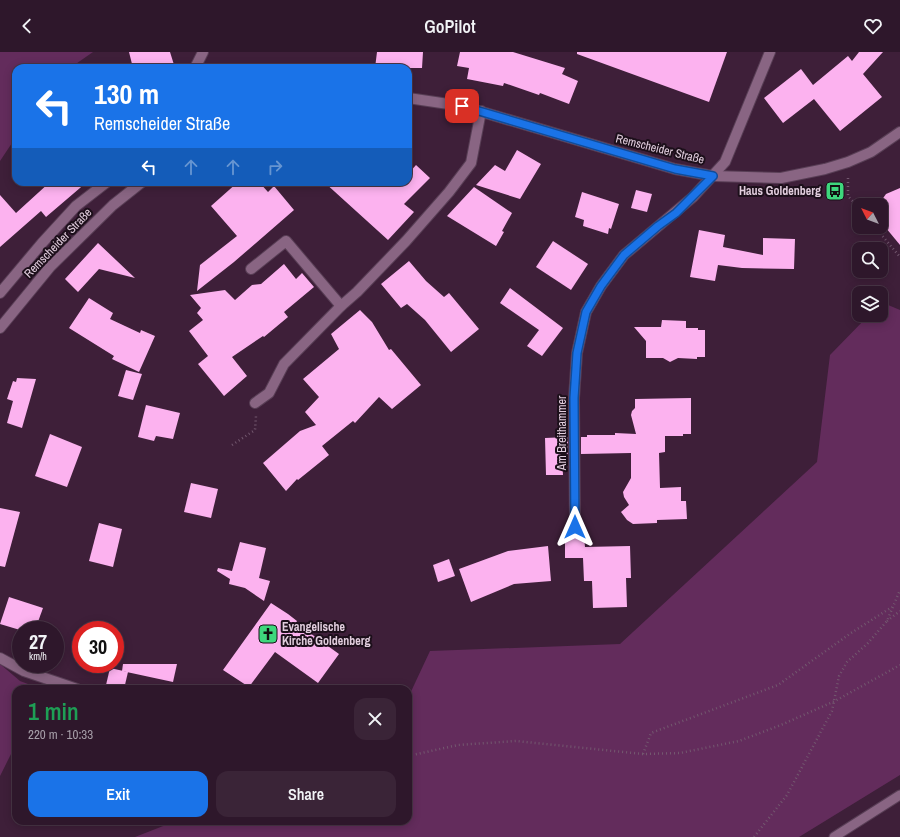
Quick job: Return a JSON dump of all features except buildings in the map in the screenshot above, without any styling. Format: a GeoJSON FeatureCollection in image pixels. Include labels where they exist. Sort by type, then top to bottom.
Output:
{"type":"FeatureCollection","features":[{"type":"Feature","properties":{"kind":"street"},"geometry":{"type":"LineString","coordinates":[[197,64],[203,52]]}},
{"type":"Feature","properties":{"kind":"street","name":"Am Breithammer"},"geometry":{"type":"LineString","coordinates":[[575,527],[574,398],[577,353],[586,312],[601,286],[624,255],[676,213],[725,162],[770,52]]}},
{"type":"Feature","properties":{"kind":"street","name":"Remscheider Straße"},"geometry":{"type":"LineString","coordinates":[[412,99],[462,106],[675,169],[713,176],[781,178],[824,170],[871,152],[900,132]]}},
{"type":"Feature","properties":{"kind":"street"},"geometry":{"type":"LineString","coordinates":[[255,403],[269,393],[284,364],[406,241],[449,192],[471,163],[481,111]]}},
{"type":"Feature","properties":{"kind":"street","name":"Remscheider Straße"},"geometry":{"type":"LineString","coordinates":[[0,293],[42,243],[76,206],[102,186]]}},
{"type":"Feature","properties":{"kind":"street","name":"Remscheider Straße"},"geometry":{"type":"LineString","coordinates":[[0,328],[50,266],[113,205],[137,186]]}},
{"type":"Feature","properties":{"kind":"street"},"geometry":{"type":"LineString","coordinates":[[251,269],[286,240],[341,306]]}},
{"type":"Feature","properties":{"kind":"street"},"geometry":{"type":"LineString","coordinates":[[0,658],[24,671],[65,685]]}},
{"type":"Feature","properties":{"kind":"lane"},"geometry":{"type":"LineString","coordinates":[[834,837],[900,795]]}},
{"type":"Feature","properties":{"kind":"path"},"geometry":{"type":"LineString","coordinates":[[848,196],[852,200]]}},
{"type":"Feature","properties":{"kind":"path"},"geometry":{"type":"LineString","coordinates":[[881,234],[900,257]]}},
{"type":"Feature","properties":{"kind":"path"},"geometry":{"type":"LineString","coordinates":[[232,445],[256,430],[255,403]]}},
{"type":"Feature","properties":{"kind":"path"},"geometry":{"type":"LineString","coordinates":[[887,621],[900,590]]}},
{"type":"Feature","properties":{"kind":"path"},"geometry":{"type":"LineString","coordinates":[[643,754],[651,733],[778,685],[851,633],[892,607]]}},
{"type":"Feature","properties":{"kind":"path"},"geometry":{"type":"LineString","coordinates":[[754,837],[787,795],[832,712],[839,676],[847,662],[868,643],[887,621],[900,611]]}},
{"type":"Feature","properties":{"kind":"path"},"geometry":{"type":"LineString","coordinates":[[412,755],[458,745],[516,741],[643,754],[680,753],[739,741],[781,725],[835,701],[900,665]]}},
{"type":"Feature","properties":{"kind":"shaded area"},"geometry":{"type":"Polygon","coordinates":[[[0,52],[93,52],[76,64],[12,64],[12,143],[0,161],[0,52]]]}},
{"type":"Feature","properties":{"kind":"shaded area"},"geometry":{"type":"Polygon","coordinates":[[[888,305],[900,310],[900,775],[799,837],[135,837],[166,825],[412,825],[412,689],[430,651],[620,644],[817,462],[830,355],[862,322],[888,322],[888,305]]]}},
{"type":"Feature","properties":{"kind":"shaded area"},"geometry":{"type":"Polygon","coordinates":[[[0,664],[20,681],[30,685],[12,685],[12,752],[0,776],[0,664]]]}},
{"type":"Feature","properties":{"kind":"place","name":"Haus Goldenberg"},"geometry":{"type":"Point","coordinates":[835,191]}},
{"type":"Feature","properties":{"kind":"place","name":"Evangelische Kirche Goldenberg"},"geometry":{"type":"Point","coordinates":[268,634]}},
{"type":"Feature","properties":{"kind":"route"},"geometry":{"type":"LineString","coordinates":[[462,106],[675,169],[713,176],[676,213],[624,255],[601,286],[586,312],[577,353],[574,398],[575,527]]}}]}
